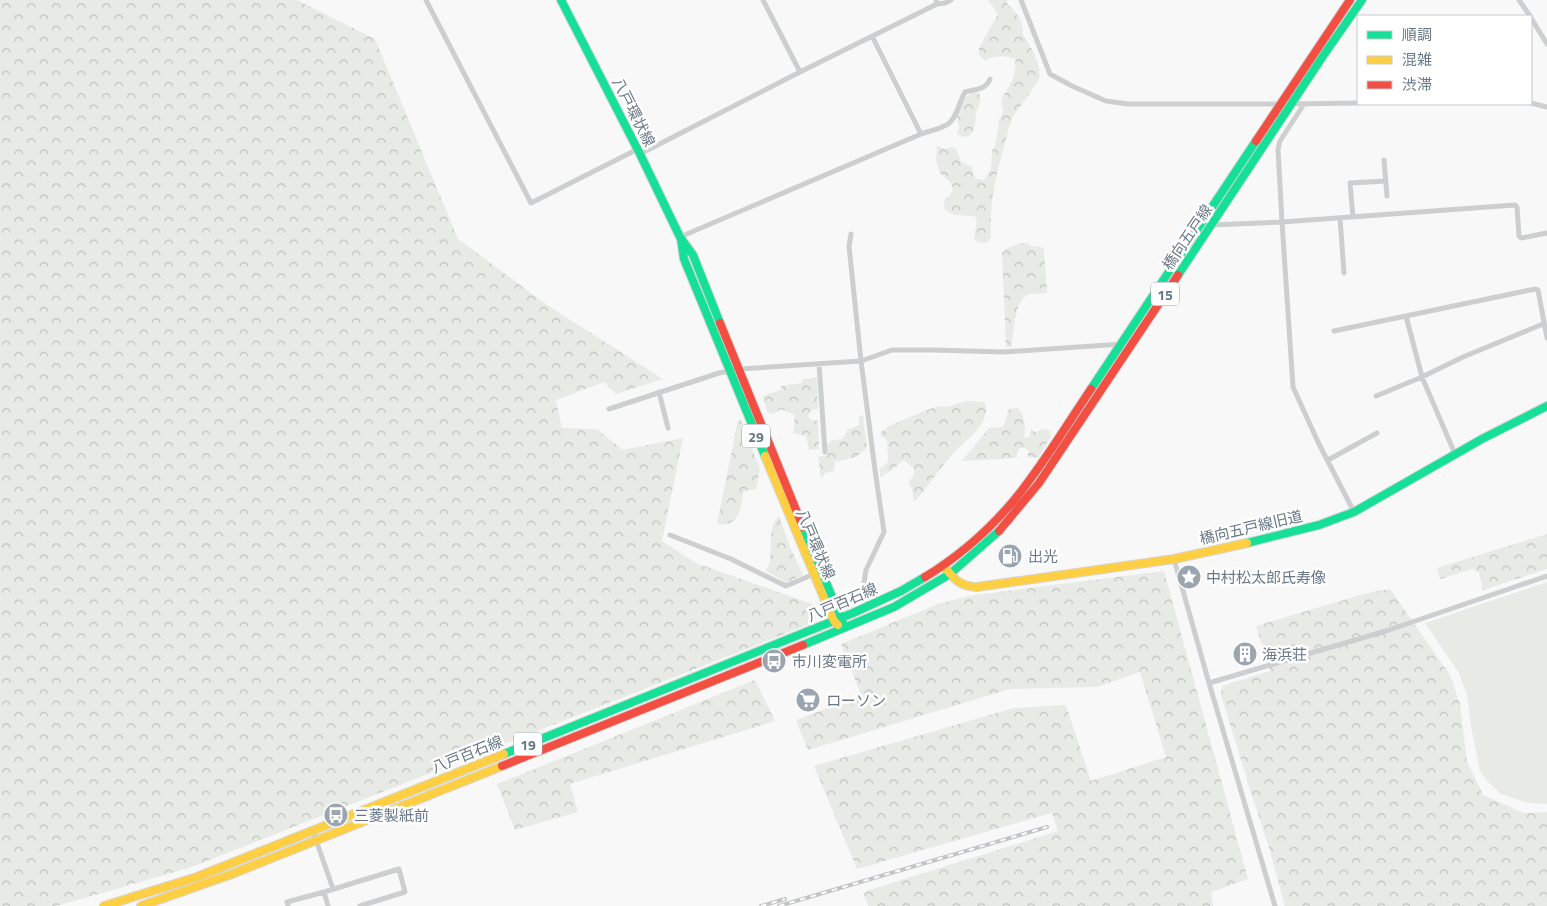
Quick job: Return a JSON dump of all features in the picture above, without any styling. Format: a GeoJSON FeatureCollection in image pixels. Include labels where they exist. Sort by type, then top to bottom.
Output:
{"type":"FeatureCollection","features":[{"type":"Feature","properties":{"kind":"main road","name":"八戸環状線"},"geometry":{"type":"LineString","coordinates":[[560,0],[639,152],[680,237],[693,255],[842,618],[843,629]]}},
{"type":"Feature","properties":{"kind":"main road","name":"橋向五戸線"},"geometry":{"type":"LineString","coordinates":[[943,565],[988,527],[1025,486],[1350,0]]}},
{"type":"Feature","properties":{"kind":"main road","name":"橋向五戸線"},"geometry":{"type":"LineString","coordinates":[[950,574],[998,532],[1027,499],[1058,457],[1322,56],[1362,0]]}},
{"type":"Feature","properties":{"kind":"main road","name":"八戸環状線"},"geometry":{"type":"LineString","coordinates":[[680,237],[684,259],[778,490],[834,621],[843,629]]}},
{"type":"Feature","properties":{"kind":"main road","name":"橋向五戸線旧道"},"geometry":{"type":"LineString","coordinates":[[943,565],[957,582],[970,588],[1174,559],[1295,532],[1354,512],[1482,439],[1547,406]]}},
{"type":"Feature","properties":{"kind":"main road","name":"八戸百石線"},"geometry":{"type":"LineString","coordinates":[[104,906],[197,877],[842,618],[911,585],[943,565]]}},
{"type":"Feature","properties":{"kind":"main road","name":"八戸百石線"},"geometry":{"type":"LineString","coordinates":[[141,906],[232,874],[843,629],[894,606],[950,574]]}},
{"type":"Feature","properties":{"kind":"street"},"geometry":{"type":"LineString","coordinates":[[426,0],[531,204],[800,72],[936,2],[945,3],[951,0]]}},
{"type":"Feature","properties":{"kind":"street"},"geometry":{"type":"LineString","coordinates":[[763,0],[800,72]]}},
{"type":"Feature","properties":{"kind":"street"},"geometry":{"type":"LineString","coordinates":[[1022,0],[1050,74],[1106,101],[1128,104],[1357,103]]}},
{"type":"Feature","properties":{"kind":"street"},"geometry":{"type":"LineString","coordinates":[[1519,0],[1529,15]]}},
{"type":"Feature","properties":{"kind":"street"},"geometry":{"type":"LineString","coordinates":[[1532,20],[1547,44]]}},
{"type":"Feature","properties":{"kind":"street"},"geometry":{"type":"LineString","coordinates":[[872,36],[921,134]]}},
{"type":"Feature","properties":{"kind":"street"},"geometry":{"type":"LineString","coordinates":[[680,237],[921,134],[948,125],[954,117],[965,92],[984,88],[989,84],[990,79]]}},
{"type":"Feature","properties":{"kind":"street"},"geometry":{"type":"LineString","coordinates":[[1532,103],[1547,107]]}},
{"type":"Feature","properties":{"kind":"street"},"geometry":{"type":"LineString","coordinates":[[1304,104],[1280,141],[1278,149],[1293,387],[1318,442],[1354,512]]}},
{"type":"Feature","properties":{"kind":"street"},"geometry":{"type":"LineString","coordinates":[[1285,114],[1294,120]]}},
{"type":"Feature","properties":{"kind":"street"},"geometry":{"type":"LineString","coordinates":[[1384,160],[1387,196]]}},
{"type":"Feature","properties":{"kind":"street"},"geometry":{"type":"LineString","coordinates":[[1353,217],[1350,183],[1386,181]]}},
{"type":"Feature","properties":{"kind":"street"},"geometry":{"type":"LineString","coordinates":[[1199,226],[1282,222],[1515,205],[1517,206],[1519,236],[1521,238],[1547,233]]}},
{"type":"Feature","properties":{"kind":"street"},"geometry":{"type":"LineString","coordinates":[[1340,218],[1344,273]]}},
{"type":"Feature","properties":{"kind":"street"},"geometry":{"type":"LineString","coordinates":[[850,234],[849,246],[861,361],[884,532],[866,570],[863,589],[865,607]]}},
{"type":"Feature","properties":{"kind":"street"},"geometry":{"type":"LineString","coordinates":[[1334,331],[1535,289],[1538,290],[1547,338]]}},
{"type":"Feature","properties":{"kind":"street"},"geometry":{"type":"LineString","coordinates":[[1406,316],[1422,377],[1455,454]]}},
{"type":"Feature","properties":{"kind":"street"},"geometry":{"type":"LineString","coordinates":[[1376,396],[1544,324]]}},
{"type":"Feature","properties":{"kind":"street"},"geometry":{"type":"LineString","coordinates":[[609,409],[719,373],[740,369],[861,361],[892,350],[1004,352],[1132,344]]}},
{"type":"Feature","properties":{"kind":"street"},"geometry":{"type":"LineString","coordinates":[[819,364],[825,452]]}},
{"type":"Feature","properties":{"kind":"street"},"geometry":{"type":"LineString","coordinates":[[659,392],[668,428]]}},
{"type":"Feature","properties":{"kind":"street"},"geometry":{"type":"LineString","coordinates":[[1328,460],[1377,433]]}},
{"type":"Feature","properties":{"kind":"street"},"geometry":{"type":"LineString","coordinates":[[670,536],[731,559],[786,586],[814,574]]}},
{"type":"Feature","properties":{"kind":"street"},"geometry":{"type":"LineString","coordinates":[[1174,559],[1275,906]]}},
{"type":"Feature","properties":{"kind":"street"},"geometry":{"type":"LineString","coordinates":[[1209,683],[1389,630],[1547,576]]}},
{"type":"Feature","properties":{"kind":"street"},"geometry":{"type":"LineString","coordinates":[[313,831],[333,889]]}},
{"type":"Feature","properties":{"kind":"street"},"geometry":{"type":"LineString","coordinates":[[288,906],[287,902],[399,869],[405,892],[360,906]]}},
{"type":"Feature","properties":{"kind":"street"},"geometry":{"type":"LineString","coordinates":[[324,892],[328,906]]}},
{"type":"Feature","properties":{"kind":"green space"},"geometry":{"type":"Polygon","coordinates":[[[0,0],[297,0],[375,39],[458,239],[547,305],[663,379],[616,394],[604,382],[556,400],[562,428],[597,429],[623,450],[683,438],[662,541],[696,563],[815,605],[818,613],[812,623],[189,868],[57,906],[0,906],[0,0]]]}},
{"type":"Feature","properties":{"kind":"green space"},"geometry":{"type":"Polygon","coordinates":[[[988,0],[1007,0],[1007,4],[1021,21],[1023,35],[1035,56],[1040,74],[1039,80],[1012,118],[995,182],[991,210],[991,238],[986,243],[976,242],[974,239],[977,220],[974,216],[955,215],[945,210],[944,200],[950,196],[953,188],[950,182],[940,173],[936,160],[937,146],[946,149],[951,147],[956,148],[961,162],[972,167],[973,175],[976,179],[984,180],[991,169],[992,151],[995,145],[998,121],[1003,113],[1001,100],[1012,81],[1016,64],[1015,59],[1004,56],[996,56],[985,61],[979,55],[979,48],[998,14],[988,0]]]}},
{"type":"Feature","properties":{"kind":"green space"},"geometry":{"type":"Polygon","coordinates":[[[976,92],[980,95],[980,101],[975,126],[969,136],[962,137],[957,134],[959,126],[957,118],[958,109],[968,95],[976,92]]]}},
{"type":"Feature","properties":{"kind":"green space"},"geometry":{"type":"Polygon","coordinates":[[[1021,243],[1028,243],[1031,246],[1044,249],[1047,293],[1029,294],[1023,298],[1015,318],[1011,347],[1006,347],[1002,253],[1006,249],[1021,243]]]}},
{"type":"Feature","properties":{"kind":"green space"},"geometry":{"type":"Polygon","coordinates":[[[817,378],[818,409],[811,410],[808,416],[811,420],[818,421],[819,449],[809,450],[806,436],[793,433],[795,415],[781,409],[773,414],[767,412],[763,396],[781,390],[781,386],[802,383],[803,379],[817,378]]]}},
{"type":"Feature","properties":{"kind":"green space"},"geometry":{"type":"Polygon","coordinates":[[[967,401],[984,402],[986,411],[983,421],[976,431],[946,461],[914,502],[912,489],[908,483],[914,475],[914,469],[904,460],[893,470],[881,477],[879,469],[888,462],[887,440],[880,435],[881,432],[889,426],[927,410],[967,401]]]}},
{"type":"Feature","properties":{"kind":"green space"},"geometry":{"type":"Polygon","coordinates":[[[1018,408],[1024,422],[1024,437],[1029,438],[1031,431],[1037,432],[1042,429],[1051,431],[1050,438],[1038,458],[1028,457],[1028,450],[1020,448],[1017,452],[1017,458],[962,461],[989,428],[1003,427],[1009,409],[1018,408]]]}},
{"type":"Feature","properties":{"kind":"green space"},"geometry":{"type":"Polygon","coordinates":[[[863,415],[867,448],[856,457],[835,462],[834,471],[825,473],[821,477],[818,457],[827,455],[826,446],[832,440],[843,439],[847,430],[859,425],[859,416],[863,415]]]}},
{"type":"Feature","properties":{"kind":"green space"},"geometry":{"type":"Polygon","coordinates":[[[738,420],[741,420],[760,469],[756,489],[743,493],[741,506],[734,520],[724,525],[717,524],[738,420]]]}},
{"type":"Feature","properties":{"kind":"green space"},"geometry":{"type":"Polygon","coordinates":[[[779,516],[803,575],[786,583],[766,571],[770,560],[773,525],[779,516]]]}},
{"type":"Feature","properties":{"kind":"green space"},"geometry":{"type":"Polygon","coordinates":[[[1547,534],[1547,569],[1483,590],[1479,572],[1472,569],[1440,579],[1437,568],[1547,534]]]}},
{"type":"Feature","properties":{"kind":"green space"},"geometry":{"type":"Polygon","coordinates":[[[1164,571],[1248,879],[1211,892],[1213,906],[868,906],[863,892],[1058,831],[1052,813],[857,869],[814,766],[1014,708],[1066,705],[1091,781],[1166,757],[1140,672],[1097,687],[1010,689],[808,750],[796,720],[861,695],[841,644],[938,604],[974,595],[1164,571]]]}},
{"type":"Feature","properties":{"kind":"green space"},"geometry":{"type":"Polygon","coordinates":[[[1547,582],[1547,804],[1528,803],[1501,794],[1480,771],[1467,695],[1459,673],[1425,623],[1547,582]]]}},
{"type":"Feature","properties":{"kind":"green space"},"geometry":{"type":"Polygon","coordinates":[[[1390,589],[1450,675],[1460,704],[1467,761],[1483,795],[1524,813],[1547,812],[1547,906],[1285,906],[1269,848],[1221,695],[1222,686],[1270,671],[1256,626],[1371,592],[1390,589]]]}},
{"type":"Feature","properties":{"kind":"green space"},"geometry":{"type":"Polygon","coordinates":[[[755,680],[775,721],[570,784],[578,812],[515,830],[497,784],[755,680]]]}},
{"type":"Feature","properties":{"kind":"railway"},"geometry":{"type":"LineString","coordinates":[[779,906],[1047,827]]}},
{"type":"Feature","properties":{"kind":"railway"},"geometry":{"type":"LineString","coordinates":[[761,906],[785,899]]}},
{"type":"Feature","properties":{"kind":"traffic: fast"},"geometry":{"type":"LineString","coordinates":[[561,0],[680,237],[693,255],[720,323]]}},
{"type":"Feature","properties":{"kind":"traffic: fast"},"geometry":{"type":"LineString","coordinates":[[1178,275],[1362,0]]}},
{"type":"Feature","properties":{"kind":"traffic: fast"},"geometry":{"type":"LineString","coordinates":[[1091,389],[1256,141]]}},
{"type":"Feature","properties":{"kind":"traffic: fast"},"geometry":{"type":"LineString","coordinates":[[681,239],[684,259],[765,456]]}},
{"type":"Feature","properties":{"kind":"traffic: fast"},"geometry":{"type":"LineString","coordinates":[[1247,543],[1319,525],[1354,512],[1482,439],[1547,406]]}},
{"type":"Feature","properties":{"kind":"traffic: fast"},"geometry":{"type":"LineString","coordinates":[[803,527],[843,623]]}},
{"type":"Feature","properties":{"kind":"traffic: fast"},"geometry":{"type":"LineString","coordinates":[[803,645],[894,607],[950,574],[999,531]]}},
{"type":"Feature","properties":{"kind":"traffic: fast"},"geometry":{"type":"LineString","coordinates":[[504,754],[853,613],[901,591],[925,577]]}},
{"type":"Feature","properties":{"kind":"traffic: slow"},"geometry":{"type":"LineString","coordinates":[[765,456],[827,605],[834,621],[838,625]]}},
{"type":"Feature","properties":{"kind":"traffic: slow"},"geometry":{"type":"LineString","coordinates":[[943,565],[957,581],[971,587],[977,587],[1174,559],[1247,543]]}},
{"type":"Feature","properties":{"kind":"traffic: slow"},"geometry":{"type":"LineString","coordinates":[[104,906],[197,877],[504,754]]}},
{"type":"Feature","properties":{"kind":"traffic: slow"},"geometry":{"type":"LineString","coordinates":[[141,906],[232,874],[502,766]]}},
{"type":"Feature","properties":{"kind":"traffic: jam"},"geometry":{"type":"LineString","coordinates":[[1256,141],[1350,0]]}},
{"type":"Feature","properties":{"kind":"traffic: jam"},"geometry":{"type":"LineString","coordinates":[[999,531],[1039,483],[1178,275]]}},
{"type":"Feature","properties":{"kind":"traffic: jam"},"geometry":{"type":"LineString","coordinates":[[720,323],[803,527]]}},
{"type":"Feature","properties":{"kind":"traffic: jam"},"geometry":{"type":"LineString","coordinates":[[925,577],[984,532],[1015,499],[1035,473],[1091,389]]}},
{"type":"Feature","properties":{"kind":"traffic: jam"},"geometry":{"type":"LineString","coordinates":[[502,766],[803,645]]}},
{"type":"Feature","properties":{"kind":"place","name":"出光"},"geometry":{"type":"Point","coordinates":[1010,556]}},
{"type":"Feature","properties":{"kind":"place","name":"中村松太郎氏寿像"},"geometry":{"type":"Point","coordinates":[1189,577]}},
{"type":"Feature","properties":{"kind":"place","name":"海浜荘"},"geometry":{"type":"Point","coordinates":[1245,654]}},
{"type":"Feature","properties":{"kind":"place","name":"市川変電所"},"geometry":{"type":"Point","coordinates":[774,661]}},
{"type":"Feature","properties":{"kind":"place","name":"ローソン"},"geometry":{"type":"Point","coordinates":[808,700]}},
{"type":"Feature","properties":{"kind":"place","name":"三菱製紙前"},"geometry":{"type":"Point","coordinates":[336,815]}}]}
